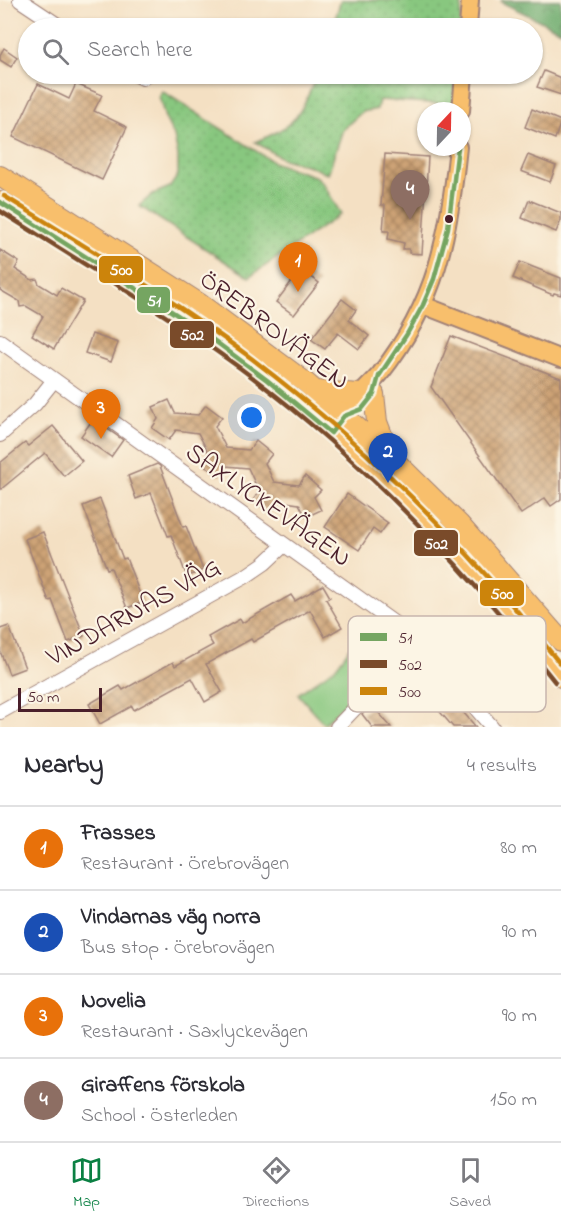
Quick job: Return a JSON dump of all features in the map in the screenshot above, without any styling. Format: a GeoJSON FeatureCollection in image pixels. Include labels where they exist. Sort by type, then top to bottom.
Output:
{"type":"FeatureCollection","features":[{"type":"Feature","properties":{"kind":"highway","name":"ÖREBROVÄGEN"},"geometry":{"type":"LineString","coordinates":[[0,176],[200,304],[315,391],[391,457],[484,550],[540,616]]}},
{"type":"Feature","properties":{"kind":"highway","name":"ÖREBROVÄGEN"},"geometry":{"type":"LineString","coordinates":[[0,202],[196,327],[267,381],[401,496],[442,537],[512,616]]}},
{"type":"Feature","properties":{"kind":"highway"},"geometry":{"type":"LineString","coordinates":[[315,391],[371,388],[377,422],[391,457]]}},
{"type":"Feature","properties":{"kind":"highway"},"geometry":{"type":"LineString","coordinates":[[331,434],[344,416]]}},
{"type":"Feature","properties":{"kind":"highway","name":"ÖREBROVÄGEN"},"geometry":{"type":"LineString","coordinates":[[546,623],[561,641]]}},
{"type":"Feature","properties":{"kind":"highway","name":"ÖREBROVÄGEN"},"geometry":{"type":"LineString","coordinates":[[546,658],[561,677]]}},
{"type":"Feature","properties":{"kind":"main road"},"geometry":{"type":"LineString","coordinates":[[469,18],[470,0]]}},
{"type":"Feature","properties":{"kind":"main road"},"geometry":{"type":"LineString","coordinates":[[462,102],[463,84]]}},
{"type":"Feature","properties":{"kind":"main road"},"geometry":{"type":"LineString","coordinates":[[344,416],[371,388],[407,334],[434,279],[448,228],[457,156]]}},
{"type":"Feature","properties":{"kind":"main road"},"geometry":{"type":"LineString","coordinates":[[423,304],[561,358]]}},
{"type":"Feature","properties":{"kind":"street"},"geometry":{"type":"LineString","coordinates":[[20,0],[47,18]]}},
{"type":"Feature","properties":{"kind":"street","name":"SAXLYCKEVÄGEN"},"geometry":{"type":"LineString","coordinates":[[0,341],[384,616]]}},
{"type":"Feature","properties":{"kind":"street"},"geometry":{"type":"LineString","coordinates":[[0,435],[35,404],[54,380]]}},
{"type":"Feature","properties":{"kind":"street","name":"VINDARNAS VÄG"},"geometry":{"type":"LineString","coordinates":[[0,712],[246,576],[265,563],[284,545]]}},
{"type":"Feature","properties":{"kind":"street"},"geometry":{"type":"LineString","coordinates":[[336,727],[351,712]]}},
{"type":"Feature","properties":{"kind":"street","name":"SAXLYCKEVÄGEN"},"geometry":{"type":"LineString","coordinates":[[479,712],[492,727]]}},
{"type":"Feature","properties":{"kind":"green space"},"geometry":{"type":"Polygon","coordinates":[[[341,0],[462,0],[461,18],[335,18],[341,0]]]}},
{"type":"Feature","properties":{"kind":"green space"},"geometry":{"type":"Polygon","coordinates":[[[502,0],[561,0],[561,31],[543,22],[543,18],[534,18],[501,2],[502,0]]]}},
{"type":"Feature","properties":{"kind":"green space"},"geometry":{"type":"Polygon","coordinates":[[[313,84],[455,84],[454,102],[379,100],[377,109],[362,112],[343,129],[328,174],[310,166],[283,159],[255,142],[289,124],[301,109],[313,84]]]}},
{"type":"Feature","properties":{"kind":"green space"},"geometry":{"type":"Polygon","coordinates":[[[162,91],[275,163],[317,177],[341,214],[249,277],[139,206],[153,194],[170,187],[178,175],[178,156],[174,136],[165,118],[159,96],[162,91]]]}},
{"type":"Feature","properties":{"kind":"green space"},"geometry":{"type":"Polygon","coordinates":[[[348,651],[348,700],[324,724],[298,694],[336,667],[348,651]]]}},
{"type":"Feature","properties":{"kind":"building"},"geometry":{"type":"Polygon","coordinates":[[[4,48],[17,57],[11,67],[0,60],[4,48]]]}},
{"type":"Feature","properties":{"kind":"building"},"geometry":{"type":"Polygon","coordinates":[[[544,71],[561,78],[561,95],[537,87],[538,84],[543,84],[544,71]]]}},
{"type":"Feature","properties":{"kind":"building"},"geometry":{"type":"Polygon","coordinates":[[[38,84],[69,99],[76,84],[102,95],[94,111],[127,127],[102,180],[13,137],[38,84]]]}},
{"type":"Feature","properties":{"kind":"building"},"geometry":{"type":"Polygon","coordinates":[[[532,109],[561,121],[555,139],[525,127],[532,109]]]}},
{"type":"Feature","properties":{"kind":"building"},"geometry":{"type":"Polygon","coordinates":[[[385,154],[428,157],[422,254],[409,253],[409,249],[403,249],[404,243],[388,239],[389,231],[383,231],[385,205],[381,205],[385,154]]]}},
{"type":"Feature","properties":{"kind":"building"},"geometry":{"type":"Polygon","coordinates":[[[528,155],[556,166],[550,182],[521,171],[528,155]]]}},
{"type":"Feature","properties":{"kind":"building"},"geometry":{"type":"Polygon","coordinates":[[[529,200],[561,213],[556,232],[522,218],[529,200]]]}},
{"type":"Feature","properties":{"kind":"building"},"geometry":{"type":"Polygon","coordinates":[[[0,250],[19,262],[15,269],[32,280],[37,279],[39,284],[57,295],[61,288],[83,301],[54,349],[32,335],[43,316],[26,306],[20,307],[19,301],[0,290],[0,250]]]}},
{"type":"Feature","properties":{"kind":"building"},"geometry":{"type":"Polygon","coordinates":[[[520,262],[561,278],[561,295],[554,293],[553,295],[513,278],[520,262]]]}},
{"type":"Feature","properties":{"kind":"building"},"geometry":{"type":"Polygon","coordinates":[[[301,269],[319,283],[294,315],[276,302],[301,269]]]}},
{"type":"Feature","properties":{"kind":"building"},"geometry":{"type":"Polygon","coordinates":[[[342,299],[356,310],[349,320],[369,336],[359,349],[338,333],[325,349],[311,339],[342,299]]]}},
{"type":"Feature","properties":{"kind":"building"},"geometry":{"type":"Polygon","coordinates":[[[92,334],[118,343],[111,362],[85,353],[92,334]]]}},
{"type":"Feature","properties":{"kind":"building"},"geometry":{"type":"Polygon","coordinates":[[[451,336],[561,378],[561,499],[551,506],[545,498],[521,514],[431,387],[451,336]]]}},
{"type":"Feature","properties":{"kind":"building"},"geometry":{"type":"Polygon","coordinates":[[[169,400],[175,413],[198,415],[206,405],[222,417],[215,426],[226,448],[249,450],[256,441],[272,454],[265,463],[274,482],[299,485],[305,476],[321,490],[314,497],[321,510],[306,517],[299,504],[278,501],[269,513],[253,500],[259,492],[248,468],[226,466],[219,476],[203,464],[210,456],[198,433],[176,430],[169,440],[152,428],[158,419],[153,407],[169,400]]]}},
{"type":"Feature","properties":{"kind":"building"},"geometry":{"type":"Polygon","coordinates":[[[93,419],[123,440],[111,457],[81,436],[93,419]]]}},
{"type":"Feature","properties":{"kind":"building"},"geometry":{"type":"Polygon","coordinates":[[[53,426],[82,461],[64,476],[45,453],[0,490],[0,463],[25,443],[28,446],[53,426]]]}},
{"type":"Feature","properties":{"kind":"building"},"geometry":{"type":"Polygon","coordinates":[[[157,464],[160,466],[183,527],[186,526],[203,570],[187,577],[171,535],[168,536],[151,493],[136,499],[128,476],[157,464]]]}},
{"type":"Feature","properties":{"kind":"building"},"geometry":{"type":"Polygon","coordinates":[[[347,494],[388,523],[380,534],[373,529],[359,550],[325,527],[347,494]]]}},
{"type":"Feature","properties":{"kind":"building"},"geometry":{"type":"Polygon","coordinates":[[[100,499],[123,559],[126,558],[143,602],[127,608],[111,568],[107,569],[83,506],[100,499]]]}},
{"type":"Feature","properties":{"kind":"building"},"geometry":{"type":"Polygon","coordinates":[[[43,532],[84,636],[68,642],[25,539],[43,532]]]}},
{"type":"Feature","properties":{"kind":"building"},"geometry":{"type":"Polygon","coordinates":[[[323,585],[330,597],[326,599],[342,627],[325,637],[310,610],[253,642],[251,639],[206,664],[222,692],[205,702],[192,678],[134,710],[132,706],[100,724],[89,704],[120,686],[123,690],[173,662],[175,666],[213,645],[208,637],[240,619],[242,623],[291,595],[295,601],[323,585]]]}},
{"type":"Feature","properties":{"kind":"building"},"geometry":{"type":"Polygon","coordinates":[[[9,626],[25,668],[9,674],[0,651],[0,629],[9,626]]]}},
{"type":"Feature","properties":{"kind":"building"},"geometry":{"type":"Polygon","coordinates":[[[378,712],[391,727],[372,727],[362,714],[378,712]]]}},
{"type":"Feature","properties":{"kind":"building"},"geometry":{"type":"Polygon","coordinates":[[[440,712],[463,712],[476,727],[453,727],[440,712]]]}},
{"type":"Feature","properties":{"kind":"transit line","name":"51"},"geometry":{"type":"LineString","coordinates":[[0,202],[196,327],[267,380],[331,433],[344,416],[362,409],[374,394],[379,376],[423,305],[434,279],[448,228],[457,156]]}},
{"type":"Feature","properties":{"kind":"transit line","name":"500"},"geometry":{"type":"LineString","coordinates":[[4,196],[191,315],[294,392],[336,427],[416,501],[522,616]]}},
{"type":"Feature","properties":{"kind":"transit line","name":"502"},"geometry":{"type":"LineString","coordinates":[[0,211],[211,347],[284,402],[368,475],[408,514],[447,554],[501,616]]}},
{"type":"Feature","properties":{"kind":"transit line","name":"500"},"geometry":{"type":"LineString","coordinates":[[546,646],[561,665]]}},
{"type":"Feature","properties":{"kind":"transit line","name":"502"},"geometry":{"type":"LineString","coordinates":[[546,671],[555,682]]}},
{"type":"Feature","properties":{"kind":"place","name":"Giraffens förskola"},"geometry":{"type":"Point","coordinates":[410,220]}},
{"type":"Feature","properties":{"kind":"place","name":"Frasses"},"geometry":{"type":"Point","coordinates":[298,292]}},
{"type":"Feature","properties":{"kind":"place","name":"Novelia"},"geometry":{"type":"Point","coordinates":[101,439]}},
{"type":"Feature","properties":{"kind":"place","name":"Vindarnas väg norra"},"geometry":{"type":"Point","coordinates":[388,483]}}]}
